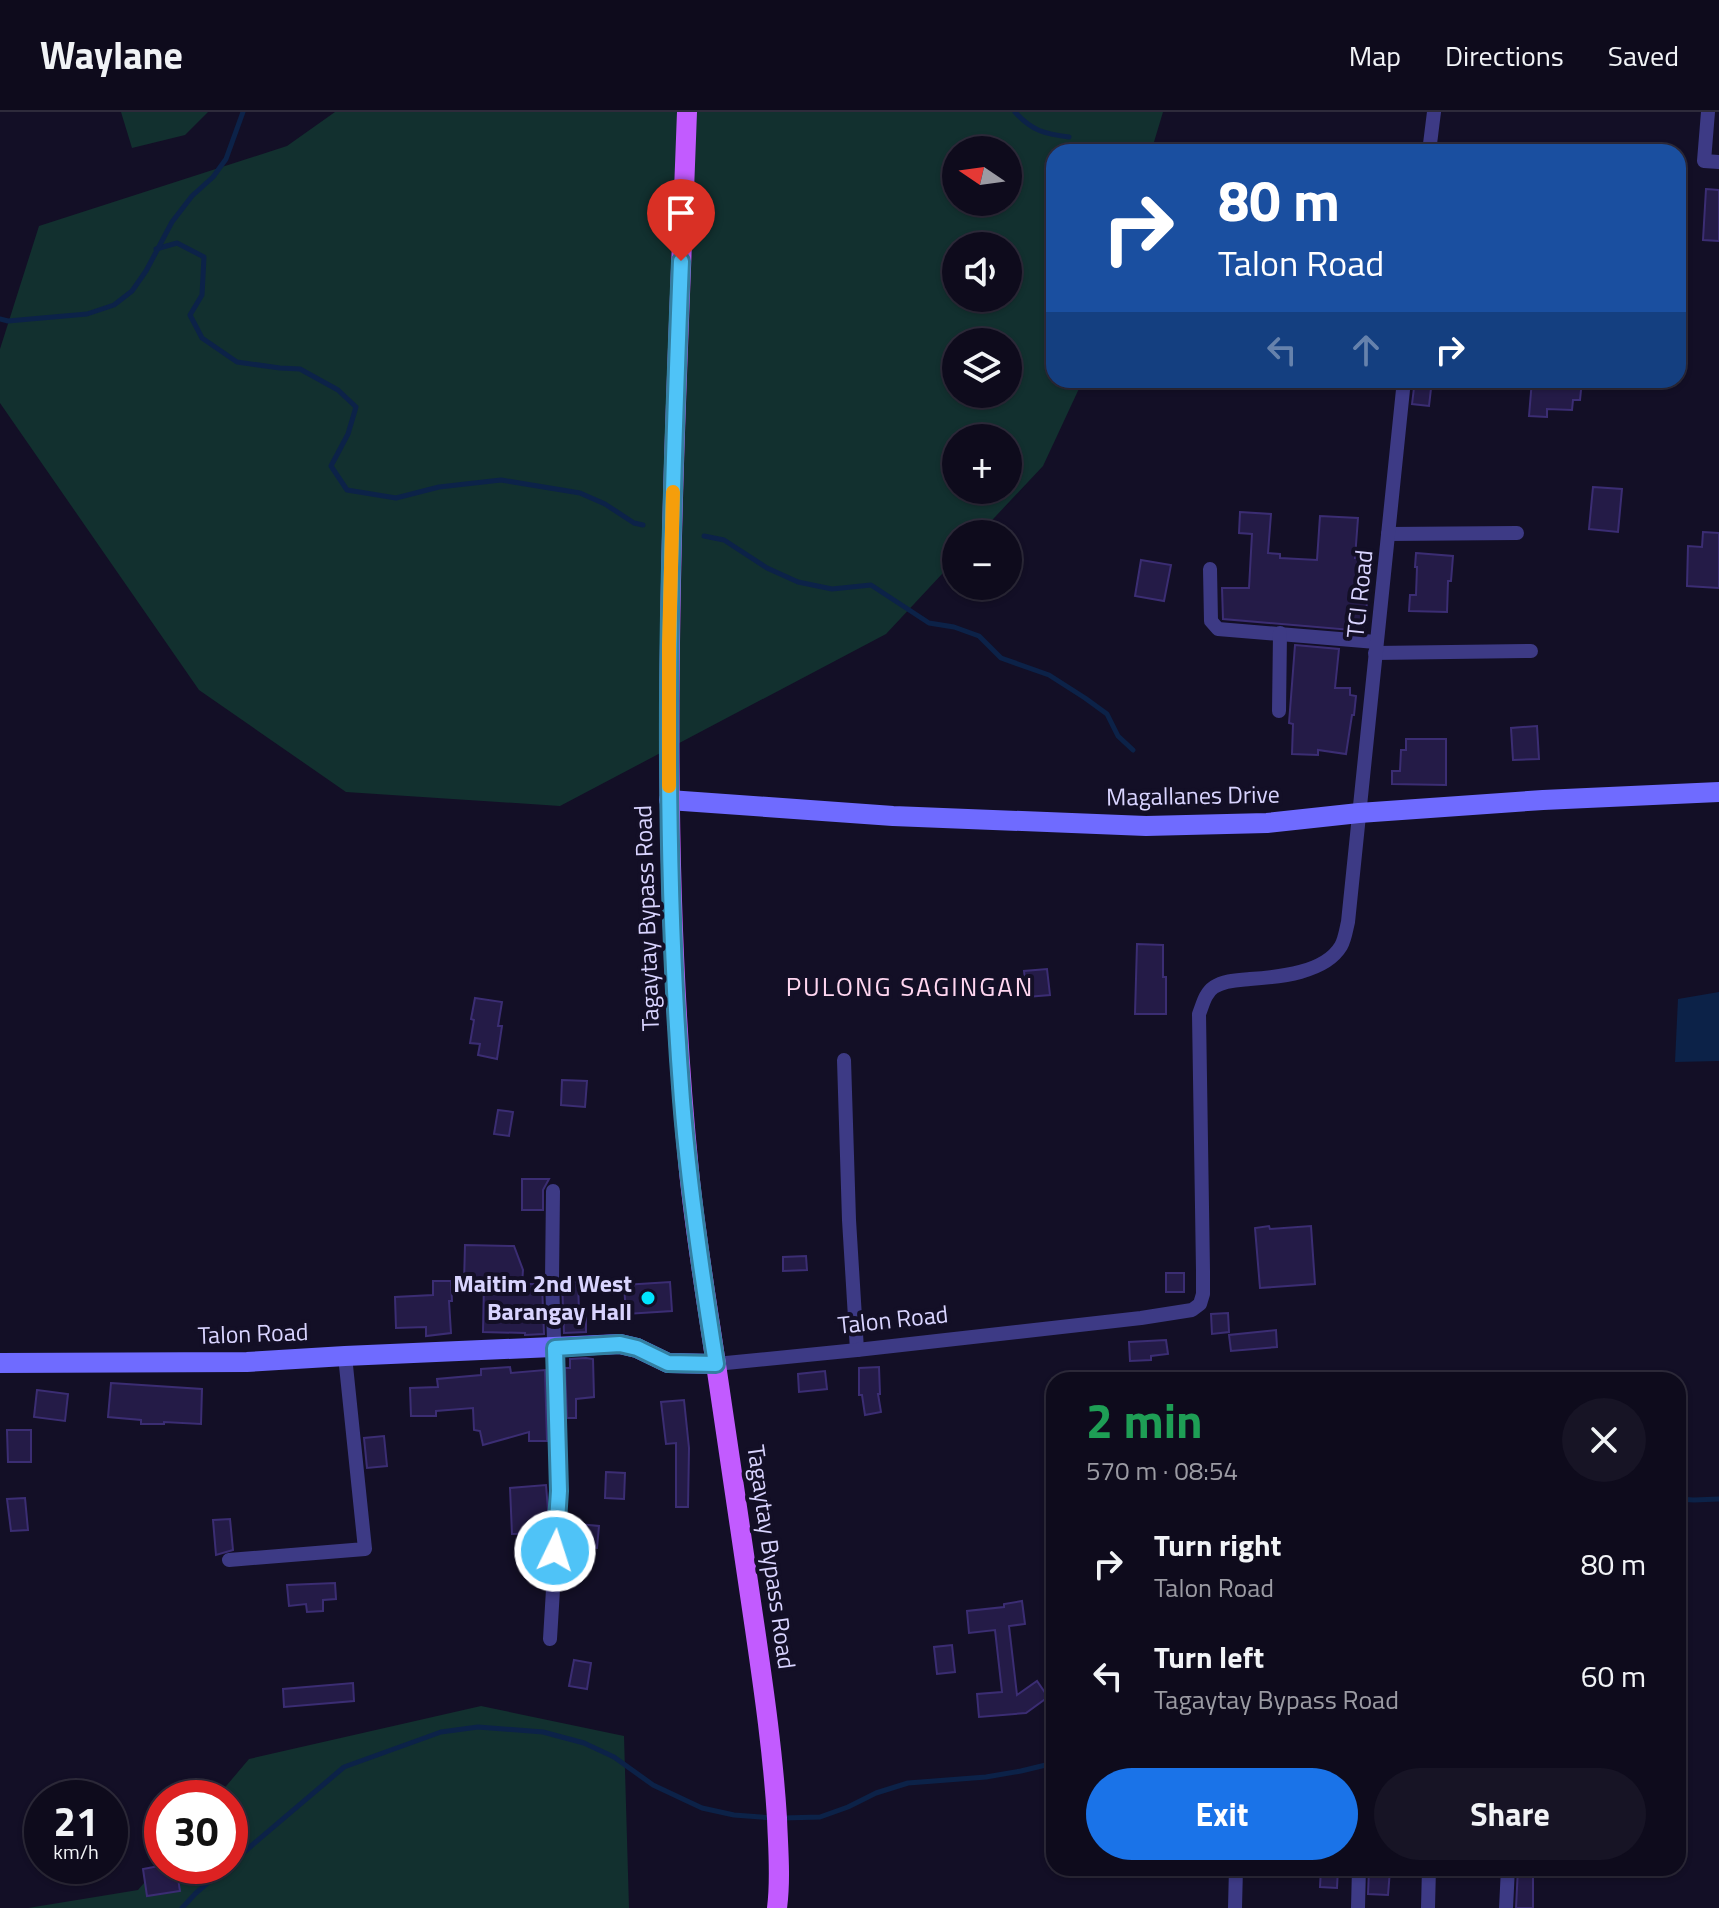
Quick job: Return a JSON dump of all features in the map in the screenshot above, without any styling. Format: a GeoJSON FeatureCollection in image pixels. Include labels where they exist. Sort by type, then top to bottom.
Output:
{"type":"FeatureCollection","features":[{"type":"Feature","properties":{"kind":"main road","name":"Tagaytay Bypass Road"},"geometry":{"type":"LineString","coordinates":[[687,112],[669,645],[669,800],[676,1007],[696,1230],[766,1700],[779,1860],[778,1908]]}},
{"type":"Feature","properties":{"kind":"street"},"geometry":{"type":"LineString","coordinates":[[1430,144],[1434,112]]}},
{"type":"Feature","properties":{"kind":"street"},"geometry":{"type":"LineString","coordinates":[[1708,112],[1704,161],[1719,162]]}},
{"type":"Feature","properties":{"kind":"street","name":"TCI Road"},"geometry":{"type":"LineString","coordinates":[[1359,813],[1403,388]]}},
{"type":"Feature","properties":{"kind":"street"},"geometry":{"type":"LineString","coordinates":[[1388,534],[1517,533]]}},
{"type":"Feature","properties":{"kind":"street"},"geometry":{"type":"LineString","coordinates":[[1210,569],[1211,621],[1218,629],[1280,633],[1376,648],[1531,651]]}},
{"type":"Feature","properties":{"kind":"street"},"geometry":{"type":"LineString","coordinates":[[1279,711],[1280,633]]}},
{"type":"Feature","properties":{"kind":"street","name":"Magallanes Drive"},"geometry":{"type":"LineString","coordinates":[[669,800],[893,816],[1146,826],[1267,823],[1543,800],[1719,792]]}},
{"type":"Feature","properties":{"kind":"street","name":"Talon Road"},"geometry":{"type":"LineString","coordinates":[[0,1363],[247,1362],[620,1344],[637,1348],[668,1363],[716,1364],[1192,1310],[1200,1304],[1203,1294],[1199,1014],[1205,997],[1214,987],[1229,981],[1270,978],[1317,967],[1335,953],[1341,945],[1348,922],[1359,813]]}},
{"type":"Feature","properties":{"kind":"street"},"geometry":{"type":"LineString","coordinates":[[844,1060],[857,1350]]}},
{"type":"Feature","properties":{"kind":"street"},"geometry":{"type":"LineString","coordinates":[[550,1639],[559,1491],[552,1279],[553,1191]]}},
{"type":"Feature","properties":{"kind":"street"},"geometry":{"type":"LineString","coordinates":[[229,1560],[365,1549],[345,1356]]}},
{"type":"Feature","properties":{"kind":"street"},"geometry":{"type":"LineString","coordinates":[[1235,1908],[1236,1876]]}},
{"type":"Feature","properties":{"kind":"street"},"geometry":{"type":"LineString","coordinates":[[1358,1908],[1359,1876]]}},
{"type":"Feature","properties":{"kind":"street"},"geometry":{"type":"LineString","coordinates":[[1428,1908],[1429,1876]]}},
{"type":"Feature","properties":{"kind":"street"},"geometry":{"type":"LineString","coordinates":[[1506,1908],[1508,1876]]}},
{"type":"Feature","properties":{"kind":"green space"},"geometry":{"type":"Polygon","coordinates":[[[121,112],[208,112],[185,135],[132,148],[121,112]]]}},
{"type":"Feature","properties":{"kind":"green space"},"geometry":{"type":"Polygon","coordinates":[[[335,112],[1163,112],[1153,144],[1046,144],[1046,388],[1079,388],[1043,466],[1022,488],[1022,424],[942,424],[942,504],[1007,504],[992,520],[942,520],[942,574],[886,634],[560,806],[346,792],[199,690],[0,403],[0,349],[39,226],[287,146],[335,112]]]}},
{"type":"Feature","properties":{"kind":"green space"},"geometry":{"type":"Polygon","coordinates":[[[481,1706],[624,1736],[629,1908],[28,1908],[138,1890],[144,1883],[248,1884],[248,1780],[231,1780],[249,1759],[481,1706]]]}},
{"type":"Feature","properties":{"kind":"water"},"geometry":{"type":"Polygon","coordinates":[[[1719,992],[1719,1061],[1675,1062],[1678,999],[1719,992]]]}},
{"type":"Feature","properties":{"kind":"building"},"geometry":{"type":"Polygon","coordinates":[[[1706,189],[1719,190],[1719,241],[1703,240],[1706,189]]]}},
{"type":"Feature","properties":{"kind":"building"},"geometry":{"type":"Polygon","coordinates":[[[1414,388],[1431,388],[1429,406],[1412,404],[1414,388]]]}},
{"type":"Feature","properties":{"kind":"building"},"geometry":{"type":"Polygon","coordinates":[[[1531,388],[1581,388],[1580,400],[1573,400],[1572,410],[1547,409],[1547,417],[1529,416],[1531,388]]]}},
{"type":"Feature","properties":{"kind":"building"},"geometry":{"type":"Polygon","coordinates":[[[1593,487],[1622,489],[1618,532],[1589,529],[1593,487]]]}},
{"type":"Feature","properties":{"kind":"building"},"geometry":{"type":"Polygon","coordinates":[[[1240,512],[1271,514],[1268,553],[1280,554],[1280,558],[1317,560],[1320,516],[1358,518],[1355,558],[1364,558],[1362,595],[1368,596],[1363,631],[1223,619],[1222,588],[1249,588],[1252,534],[1239,533],[1240,512]]]}},
{"type":"Feature","properties":{"kind":"building"},"geometry":{"type":"Polygon","coordinates":[[[1703,532],[1719,533],[1719,588],[1687,586],[1688,546],[1702,547],[1703,532]]]}},
{"type":"Feature","properties":{"kind":"building"},"geometry":{"type":"Polygon","coordinates":[[[1416,553],[1453,556],[1447,612],[1409,611],[1410,595],[1416,595],[1416,553]]]}},
{"type":"Feature","properties":{"kind":"building"},"geometry":{"type":"Polygon","coordinates":[[[1141,560],[1171,565],[1164,601],[1135,596],[1141,560]]]}},
{"type":"Feature","properties":{"kind":"building"},"geometry":{"type":"Polygon","coordinates":[[[1295,645],[1339,649],[1335,688],[1350,688],[1350,695],[1356,696],[1346,754],[1318,750],[1318,755],[1292,754],[1293,724],[1289,723],[1295,645]]]}},
{"type":"Feature","properties":{"kind":"building"},"geometry":{"type":"Polygon","coordinates":[[[1537,726],[1539,759],[1513,760],[1511,728],[1537,726]]]}},
{"type":"Feature","properties":{"kind":"building"},"geometry":{"type":"Polygon","coordinates":[[[1406,739],[1446,739],[1446,785],[1392,784],[1392,771],[1400,771],[1401,750],[1406,750],[1406,739]]]}},
{"type":"Feature","properties":{"kind":"building"},"geometry":{"type":"Polygon","coordinates":[[[1137,944],[1163,945],[1166,1014],[1135,1014],[1137,944]]]}},
{"type":"Feature","properties":{"kind":"building"},"geometry":{"type":"Polygon","coordinates":[[[1047,969],[1050,995],[1027,997],[1024,971],[1047,969]]]}},
{"type":"Feature","properties":{"kind":"building"},"geometry":{"type":"Polygon","coordinates":[[[475,998],[502,1002],[497,1059],[478,1055],[480,1044],[470,1043],[475,998]]]}},
{"type":"Feature","properties":{"kind":"building"},"geometry":{"type":"Polygon","coordinates":[[[562,1080],[587,1081],[585,1107],[561,1105],[562,1080]]]}},
{"type":"Feature","properties":{"kind":"building"},"geometry":{"type":"Polygon","coordinates":[[[498,1110],[513,1112],[509,1136],[494,1134],[498,1110]]]}},
{"type":"Feature","properties":{"kind":"building"},"geometry":{"type":"Polygon","coordinates":[[[522,1179],[549,1179],[543,1190],[543,1210],[522,1210],[522,1179]]]}},
{"type":"Feature","properties":{"kind":"building"},"geometry":{"type":"Polygon","coordinates":[[[1269,1226],[1270,1229],[1311,1226],[1315,1284],[1260,1288],[1255,1228],[1269,1226]]]}},
{"type":"Feature","properties":{"kind":"building"},"geometry":{"type":"Polygon","coordinates":[[[465,1245],[514,1246],[523,1270],[522,1284],[542,1284],[544,1334],[483,1332],[484,1282],[464,1283],[465,1245]]]}},
{"type":"Feature","properties":{"kind":"building"},"geometry":{"type":"Polygon","coordinates":[[[806,1256],[807,1270],[783,1271],[783,1257],[806,1256]]]}},
{"type":"Feature","properties":{"kind":"building"},"geometry":{"type":"Polygon","coordinates":[[[1166,1273],[1184,1273],[1184,1292],[1166,1292],[1166,1273]]]}},
{"type":"Feature","properties":{"kind":"building"},"geometry":{"type":"Polygon","coordinates":[[[433,1281],[451,1281],[451,1333],[426,1336],[426,1327],[396,1328],[395,1297],[433,1295],[433,1281]]]}},
{"type":"Feature","properties":{"kind":"building"},"geometry":{"type":"Polygon","coordinates":[[[562,1282],[578,1282],[579,1311],[586,1311],[586,1332],[564,1333],[562,1282]]]}},
{"type":"Feature","properties":{"kind":"building","name":"Maitim 2nd West Barangay Hall"},"geometry":{"type":"Polygon","coordinates":[[[670,1282],[672,1311],[626,1314],[624,1285],[670,1282]]]}},
{"type":"Feature","properties":{"kind":"building"},"geometry":{"type":"Polygon","coordinates":[[[1228,1313],[1229,1332],[1212,1334],[1211,1314],[1228,1313]]]}},
{"type":"Feature","properties":{"kind":"building"},"geometry":{"type":"Polygon","coordinates":[[[1276,1330],[1277,1347],[1231,1351],[1229,1335],[1276,1330]]]}},
{"type":"Feature","properties":{"kind":"building"},"geometry":{"type":"Polygon","coordinates":[[[1166,1340],[1168,1354],[1151,1356],[1151,1360],[1130,1361],[1129,1342],[1166,1340]]]}},
{"type":"Feature","properties":{"kind":"building"},"geometry":{"type":"Polygon","coordinates":[[[570,1359],[593,1359],[594,1397],[576,1399],[576,1418],[567,1418],[565,1368],[570,1368],[570,1359]]]}},
{"type":"Feature","properties":{"kind":"building"},"geometry":{"type":"Polygon","coordinates":[[[510,1367],[511,1373],[545,1370],[547,1441],[529,1441],[529,1432],[483,1445],[480,1431],[474,1430],[473,1408],[436,1411],[436,1416],[411,1416],[410,1388],[438,1387],[437,1379],[481,1375],[481,1369],[510,1367]]]}},
{"type":"Feature","properties":{"kind":"building"},"geometry":{"type":"Polygon","coordinates":[[[879,1367],[881,1412],[865,1415],[862,1395],[859,1395],[859,1368],[879,1367]]]}},
{"type":"Feature","properties":{"kind":"building"},"geometry":{"type":"Polygon","coordinates":[[[825,1371],[827,1389],[799,1392],[798,1374],[825,1371]]]}},
{"type":"Feature","properties":{"kind":"building"},"geometry":{"type":"Polygon","coordinates":[[[111,1383],[202,1389],[201,1424],[141,1424],[141,1420],[108,1417],[111,1383]]]}},
{"type":"Feature","properties":{"kind":"building"},"geometry":{"type":"Polygon","coordinates":[[[37,1390],[68,1394],[65,1421],[34,1417],[37,1390]]]}},
{"type":"Feature","properties":{"kind":"building"},"geometry":{"type":"Polygon","coordinates":[[[684,1400],[689,1448],[688,1507],[676,1507],[676,1443],[666,1444],[661,1402],[684,1400]]]}},
{"type":"Feature","properties":{"kind":"building"},"geometry":{"type":"Polygon","coordinates":[[[7,1430],[31,1430],[31,1462],[8,1462],[7,1430]]]}},
{"type":"Feature","properties":{"kind":"building"},"geometry":{"type":"Polygon","coordinates":[[[384,1436],[387,1466],[367,1468],[364,1438],[384,1436]]]}},
{"type":"Feature","properties":{"kind":"building"},"geometry":{"type":"Polygon","coordinates":[[[606,1472],[625,1473],[624,1499],[605,1498],[606,1472]]]}},
{"type":"Feature","properties":{"kind":"building"},"geometry":{"type":"Polygon","coordinates":[[[546,1485],[546,1533],[512,1534],[510,1488],[546,1485]]]}},
{"type":"Feature","properties":{"kind":"building"},"geometry":{"type":"Polygon","coordinates":[[[25,1498],[28,1530],[11,1531],[7,1499],[25,1498]]]}},
{"type":"Feature","properties":{"kind":"building"},"geometry":{"type":"Polygon","coordinates":[[[230,1519],[233,1550],[216,1555],[213,1520],[230,1519]]]}},
{"type":"Feature","properties":{"kind":"building"},"geometry":{"type":"Polygon","coordinates":[[[567,1523],[599,1526],[597,1548],[566,1545],[567,1523]]]}},
{"type":"Feature","properties":{"kind":"building"},"geometry":{"type":"Polygon","coordinates":[[[335,1583],[336,1599],[323,1600],[323,1611],[307,1612],[306,1604],[289,1606],[287,1585],[335,1583]]]}},
{"type":"Feature","properties":{"kind":"building"},"geometry":{"type":"Polygon","coordinates":[[[1022,1601],[1025,1624],[1009,1626],[1017,1695],[1037,1681],[1046,1698],[1026,1713],[979,1717],[977,1694],[1002,1692],[995,1630],[969,1633],[967,1611],[1004,1607],[1004,1604],[1022,1601]]]}},
{"type":"Feature","properties":{"kind":"building"},"geometry":{"type":"Polygon","coordinates":[[[952,1645],[955,1672],[937,1674],[934,1647],[952,1645]]]}},
{"type":"Feature","properties":{"kind":"building"},"geometry":{"type":"Polygon","coordinates":[[[574,1660],[591,1663],[587,1689],[569,1686],[574,1660]]]}},
{"type":"Feature","properties":{"kind":"building"},"geometry":{"type":"Polygon","coordinates":[[[353,1683],[354,1701],[284,1707],[283,1689],[353,1683]]]}},
{"type":"Feature","properties":{"kind":"building"},"geometry":{"type":"Polygon","coordinates":[[[1321,1876],[1338,1876],[1337,1888],[1320,1887],[1321,1876]]]}},
{"type":"Feature","properties":{"kind":"building"},"geometry":{"type":"Polygon","coordinates":[[[1369,1876],[1390,1876],[1388,1895],[1368,1894],[1369,1876]]]}},
{"type":"Feature","properties":{"kind":"building"},"geometry":{"type":"Polygon","coordinates":[[[1518,1876],[1533,1876],[1533,1908],[1516,1908],[1518,1876]]]}},
{"type":"Feature","properties":{"kind":"building"},"geometry":{"type":"Polygon","coordinates":[[[145,1884],[179,1884],[180,1891],[147,1896],[145,1884]]]}},
{"type":"Feature","properties":{"kind":"waterway"},"geometry":{"type":"LineString","coordinates":[[0,319],[8,321],[87,314],[114,305],[132,291],[172,222],[226,159],[243,112]]}},
{"type":"Feature","properties":{"kind":"waterway"},"geometry":{"type":"LineString","coordinates":[[1015,112],[1039,130],[1069,137]]}},
{"type":"Feature","properties":{"kind":"waterway"},"geometry":{"type":"LineString","coordinates":[[156,249],[177,243],[204,257],[202,295],[190,315],[202,338],[237,362],[300,369],[338,390],[356,407],[348,434],[331,466],[347,490],[396,498],[439,487],[501,480],[580,493],[643,525]]}},
{"type":"Feature","properties":{"kind":"waterway"},"geometry":{"type":"LineString","coordinates":[[704,536],[724,540],[767,568],[798,582],[832,589],[871,585],[929,623],[954,627],[979,636],[1001,658],[1049,675],[1107,714],[1118,736],[1133,750]]}},
{"type":"Feature","properties":{"kind":"waterway"},"geometry":{"type":"LineString","coordinates":[[1686,1500],[1719,1499]]}},
{"type":"Feature","properties":{"kind":"waterway"},"geometry":{"type":"LineString","coordinates":[[248,1849],[344,1767],[441,1732],[478,1727],[543,1732],[584,1743],[614,1757],[653,1785],[702,1808],[734,1815],[773,1818]]}},
{"type":"Feature","properties":{"kind":"waterway"},"geometry":{"type":"LineString","coordinates":[[783,1818],[820,1817],[908,1783],[986,1777],[1046,1765]]}},
{"type":"Feature","properties":{"kind":"waterway"},"geometry":{"type":"LineString","coordinates":[[182,1908],[206,1884]]}},
{"type":"Feature","properties":{"kind":"slow traffic"},"geometry":{"type":"LineString","coordinates":[[669,786],[673,492]]}},
{"type":"Feature","properties":{"kind":"place","name":"Maitim 2nd West Barangay Hall"},"geometry":{"type":"Point","coordinates":[648,1298]}},
{"type":"Feature","properties":{"kind":"district","name":"PULONG SAGINGAN"},"geometry":{"type":"Point","coordinates":[910,987]}},
{"type":"Feature","properties":{"kind":"route"},"geometry":{"type":"LineString","coordinates":[[555,1551],[559,1491],[555,1348],[620,1344],[637,1348],[668,1363],[716,1364],[689,1177],[682,1100],[669,827],[669,616],[681,261]]}}]}
